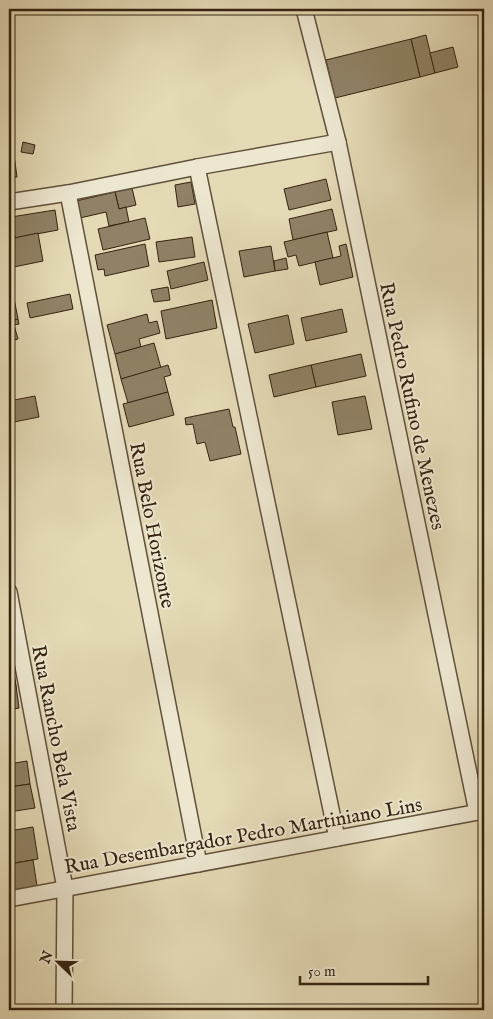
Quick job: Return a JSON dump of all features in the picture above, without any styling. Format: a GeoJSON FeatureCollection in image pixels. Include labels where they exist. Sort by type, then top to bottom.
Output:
{"type":"FeatureCollection","features":[{"type":"Feature","properties":{"kind":"street","name":"Rua Pedro Rufino de Menezes"},"geometry":{"type":"LineString","coordinates":[[304,9],[338,142],[480,812]]}},
{"type":"Feature","properties":{"kind":"street"},"geometry":{"type":"LineString","coordinates":[[9,202],[68,194],[197,167],[338,142]]}},
{"type":"Feature","properties":{"kind":"street"},"geometry":{"type":"LineString","coordinates":[[197,167],[336,838]]}},
{"type":"Feature","properties":{"kind":"street","name":"Rua Belo Horizonte"},"geometry":{"type":"LineString","coordinates":[[68,194],[199,864]]}},
{"type":"Feature","properties":{"kind":"street","name":"Rua Rancho Bela Vista"},"geometry":{"type":"LineString","coordinates":[[9,592],[65,888],[64,1010]]}},
{"type":"Feature","properties":{"kind":"street","name":"Rua Desembargador Pedro Martiniano Lins"},"geometry":{"type":"LineString","coordinates":[[9,899],[480,812]]}},
{"type":"Feature","properties":{"kind":"building"},"geometry":{"type":"Polygon","coordinates":[[[426,35],[435,73],[420,77],[411,39],[426,35]]]}},
{"type":"Feature","properties":{"kind":"building"},"geometry":{"type":"Polygon","coordinates":[[[411,39],[420,77],[335,98],[326,60],[411,39]]]}},
{"type":"Feature","properties":{"kind":"building"},"geometry":{"type":"Polygon","coordinates":[[[453,47],[458,67],[435,73],[430,53],[453,47]]]}},
{"type":"Feature","properties":{"kind":"building"},"geometry":{"type":"Polygon","coordinates":[[[23,142],[35,145],[33,154],[21,152],[23,142]]]}},
{"type":"Feature","properties":{"kind":"building"},"geometry":{"type":"Polygon","coordinates":[[[9,148],[13,148],[17,177],[9,178],[9,148]]]}},
{"type":"Feature","properties":{"kind":"building"},"geometry":{"type":"Polygon","coordinates":[[[326,179],[331,200],[289,210],[284,189],[326,179]]]}},
{"type":"Feature","properties":{"kind":"building"},"geometry":{"type":"Polygon","coordinates":[[[191,182],[195,204],[178,207],[175,185],[191,182]]]}},
{"type":"Feature","properties":{"kind":"building"},"geometry":{"type":"Polygon","coordinates":[[[132,188],[136,205],[119,209],[115,192],[132,188]]]}},
{"type":"Feature","properties":{"kind":"building"},"geometry":{"type":"Polygon","coordinates":[[[115,192],[119,209],[126,207],[129,222],[109,226],[106,212],[80,218],[76,201],[115,192]]]}},
{"type":"Feature","properties":{"kind":"building"},"geometry":{"type":"Polygon","coordinates":[[[332,209],[337,230],[293,240],[289,219],[332,209]]]}},
{"type":"Feature","properties":{"kind":"building"},"geometry":{"type":"Polygon","coordinates":[[[55,210],[58,230],[15,238],[11,217],[55,210]]]}},
{"type":"Feature","properties":{"kind":"building"},"geometry":{"type":"Polygon","coordinates":[[[11,217],[15,238],[9,239],[9,218],[11,217]]]}},
{"type":"Feature","properties":{"kind":"building"},"geometry":{"type":"Polygon","coordinates":[[[145,218],[150,239],[103,250],[98,229],[145,218]]]}},
{"type":"Feature","properties":{"kind":"building"},"geometry":{"type":"Polygon","coordinates":[[[327,232],[333,258],[299,266],[296,255],[288,257],[284,242],[327,232]]]}},
{"type":"Feature","properties":{"kind":"building"},"geometry":{"type":"Polygon","coordinates":[[[38,233],[43,261],[9,268],[9,239],[38,233]]]}},
{"type":"Feature","properties":{"kind":"building"},"geometry":{"type":"Polygon","coordinates":[[[192,237],[195,257],[159,262],[156,242],[192,237]]]}},
{"type":"Feature","properties":{"kind":"building"},"geometry":{"type":"Polygon","coordinates":[[[145,244],[149,266],[105,276],[104,269],[98,270],[95,255],[145,244]]]}},
{"type":"Feature","properties":{"kind":"building"},"geometry":{"type":"Polygon","coordinates":[[[346,244],[353,277],[320,285],[315,262],[341,256],[339,246],[346,244]]]}},
{"type":"Feature","properties":{"kind":"building"},"geometry":{"type":"Polygon","coordinates":[[[271,246],[275,271],[244,277],[239,251],[271,246]]]}},
{"type":"Feature","properties":{"kind":"building"},"geometry":{"type":"Polygon","coordinates":[[[286,258],[288,269],[275,271],[274,261],[286,258]]]}},
{"type":"Feature","properties":{"kind":"building"},"geometry":{"type":"Polygon","coordinates":[[[204,262],[208,280],[171,289],[167,271],[204,262]]]}},
{"type":"Feature","properties":{"kind":"building"},"geometry":{"type":"Polygon","coordinates":[[[168,287],[170,300],[154,302],[151,290],[168,287]]]}},
{"type":"Feature","properties":{"kind":"building"},"geometry":{"type":"Polygon","coordinates":[[[13,293],[18,319],[9,322],[9,294],[13,293]]]}},
{"type":"Feature","properties":{"kind":"building"},"geometry":{"type":"Polygon","coordinates":[[[70,294],[73,309],[30,318],[27,303],[70,294]]]}},
{"type":"Feature","properties":{"kind":"building"},"geometry":{"type":"Polygon","coordinates":[[[212,300],[217,328],[166,339],[161,311],[212,300]]]}},
{"type":"Feature","properties":{"kind":"building"},"geometry":{"type":"Polygon","coordinates":[[[342,309],[347,332],[306,341],[301,318],[342,309]]]}},
{"type":"Feature","properties":{"kind":"building"},"geometry":{"type":"Polygon","coordinates":[[[147,314],[149,323],[157,321],[160,333],[139,339],[141,347],[115,354],[107,325],[147,314]]]}},
{"type":"Feature","properties":{"kind":"building"},"geometry":{"type":"Polygon","coordinates":[[[288,315],[294,344],[255,353],[248,324],[288,315]]]}},
{"type":"Feature","properties":{"kind":"building"},"geometry":{"type":"Polygon","coordinates":[[[18,319],[19,324],[14,325],[18,339],[9,341],[9,322],[18,319]]]}},
{"type":"Feature","properties":{"kind":"building"},"geometry":{"type":"Polygon","coordinates":[[[154,343],[161,368],[121,379],[115,354],[154,343]]]}},
{"type":"Feature","properties":{"kind":"building"},"geometry":{"type":"Polygon","coordinates":[[[361,354],[366,376],[316,387],[311,365],[361,354]]]}},
{"type":"Feature","properties":{"kind":"building"},"geometry":{"type":"Polygon","coordinates":[[[168,365],[171,375],[164,377],[168,392],[128,403],[121,379],[168,365]]]}},
{"type":"Feature","properties":{"kind":"building"},"geometry":{"type":"Polygon","coordinates":[[[311,365],[316,387],[274,397],[269,375],[311,365]]]}},
{"type":"Feature","properties":{"kind":"building"},"geometry":{"type":"Polygon","coordinates":[[[168,392],[174,415],[129,427],[123,404],[168,392]]]}},
{"type":"Feature","properties":{"kind":"building"},"geometry":{"type":"Polygon","coordinates":[[[35,396],[39,417],[9,423],[9,401],[35,396]]]}},
{"type":"Feature","properties":{"kind":"building"},"geometry":{"type":"Polygon","coordinates":[[[365,396],[372,429],[338,435],[332,402],[365,396]]]}},
{"type":"Feature","properties":{"kind":"building"},"geometry":{"type":"Polygon","coordinates":[[[229,409],[241,454],[210,461],[205,442],[197,444],[193,424],[186,425],[185,418],[229,409]]]}},
{"type":"Feature","properties":{"kind":"building"},"geometry":{"type":"Polygon","coordinates":[[[9,661],[12,661],[16,685],[9,686],[9,661]]]}},
{"type":"Feature","properties":{"kind":"building"},"geometry":{"type":"Polygon","coordinates":[[[16,685],[19,708],[9,710],[9,686],[16,685]]]}},
{"type":"Feature","properties":{"kind":"building"},"geometry":{"type":"Polygon","coordinates":[[[27,761],[30,784],[9,787],[9,764],[27,761]]]}},
{"type":"Feature","properties":{"kind":"building"},"geometry":{"type":"Polygon","coordinates":[[[30,784],[35,808],[9,812],[9,787],[30,784]]]}},
{"type":"Feature","properties":{"kind":"building"},"geometry":{"type":"Polygon","coordinates":[[[33,827],[38,859],[9,864],[9,831],[33,827]]]}},
{"type":"Feature","properties":{"kind":"building"},"geometry":{"type":"Polygon","coordinates":[[[33,860],[37,886],[9,891],[9,864],[33,860]]]}}]}
